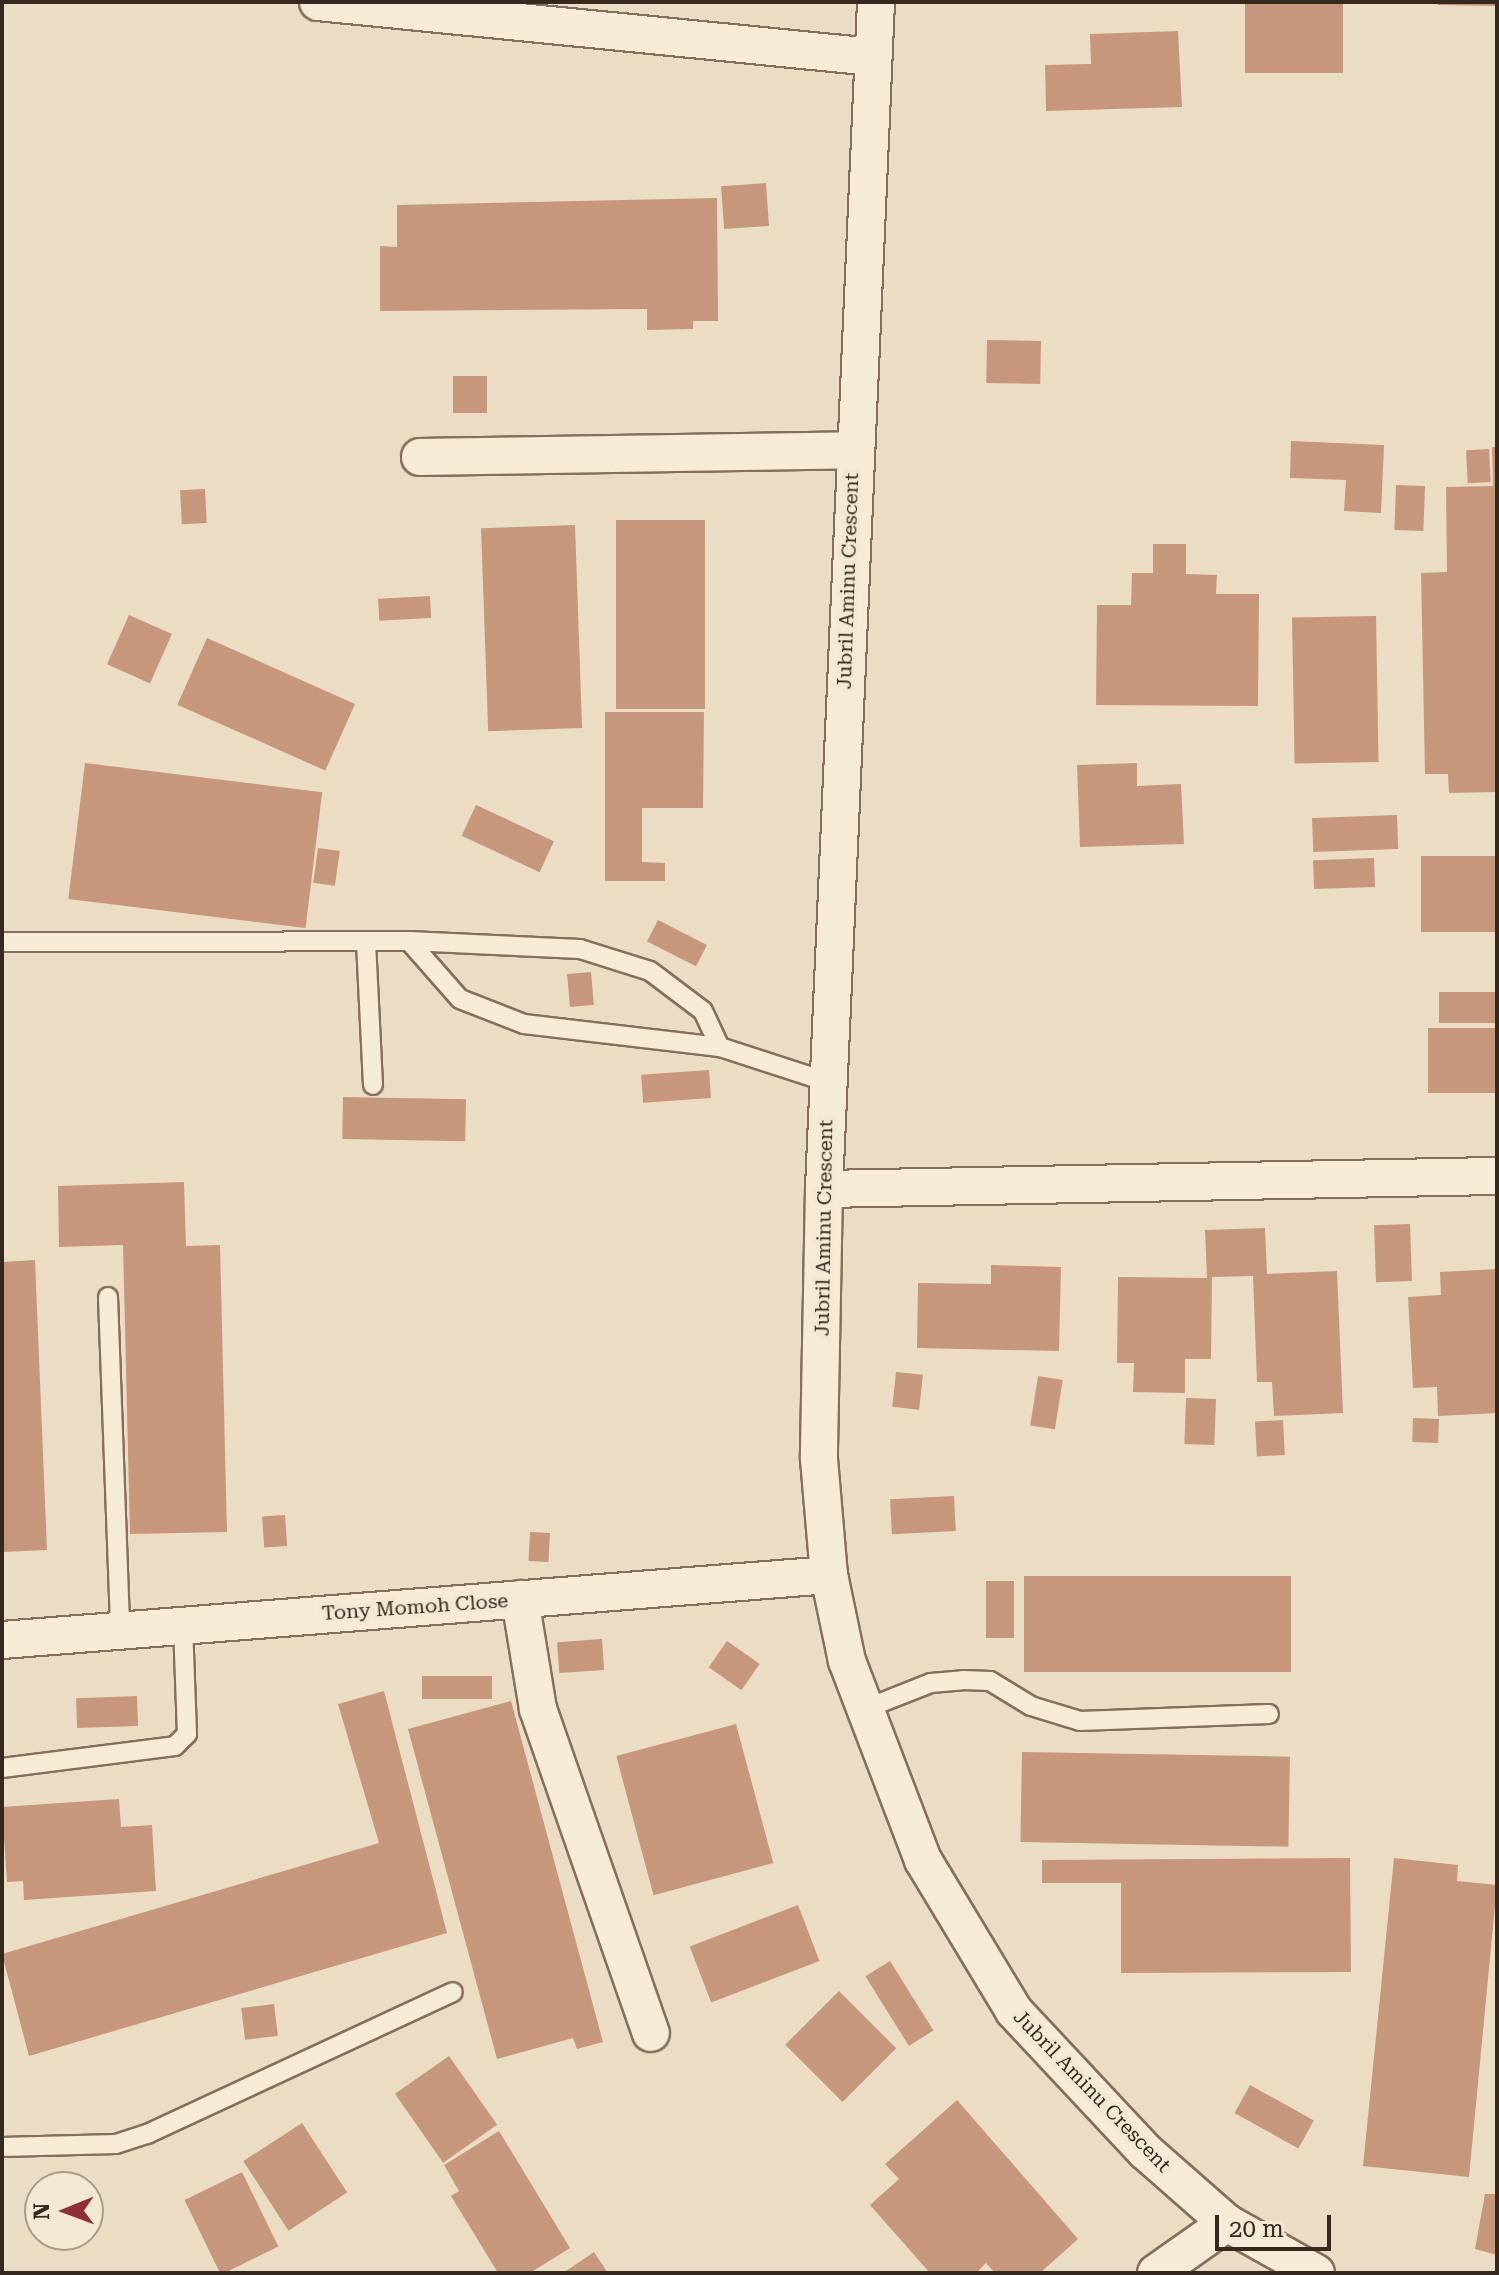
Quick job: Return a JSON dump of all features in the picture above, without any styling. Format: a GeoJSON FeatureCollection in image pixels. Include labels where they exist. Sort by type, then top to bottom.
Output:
{"type":"FeatureCollection","features":[{"type":"Feature","properties":{"kind":"street"},"geometry":{"type":"LineString","coordinates":[[318,2],[446,7],[873,57]]}},
{"type":"Feature","properties":{"kind":"street","name":"Jubril Aminu Crescent"},"geometry":{"type":"LineString","coordinates":[[876,2],[853,450],[824,1189],[819,1459],[829,1575],[865,1709],[923,1860],[1014,2011],[1145,2151],[1227,2223],[1316,2273]]}},
{"type":"Feature","properties":{"kind":"street"},"geometry":{"type":"LineString","coordinates":[[420,457],[853,450]]}},
{"type":"Feature","properties":{"kind":"street"},"geometry":{"type":"LineString","coordinates":[[824,1189],[1497,1176]]}},
{"type":"Feature","properties":{"kind":"street","name":"Tony Momoh Close"},"geometry":{"type":"LineString","coordinates":[[2,1640],[829,1575]]}},
{"type":"Feature","properties":{"kind":"street"},"geometry":{"type":"LineString","coordinates":[[520,1599],[538,1709],[651,2033]]}},
{"type":"Feature","properties":{"kind":"street"},"geometry":{"type":"LineString","coordinates":[[1156,2273],[1227,2223]]}},
{"type":"Feature","properties":{"kind":"lane"},"geometry":{"type":"LineString","coordinates":[[409,941],[460,999],[524,1024],[720,1047],[828,1082]]}},
{"type":"Feature","properties":{"kind":"lane"},"geometry":{"type":"LineString","coordinates":[[2,942],[409,941],[580,949],[650,971],[703,1011],[720,1047]]}},
{"type":"Feature","properties":{"kind":"lane"},"geometry":{"type":"LineString","coordinates":[[366,942],[373,1085]]}},
{"type":"Feature","properties":{"kind":"lane"},"geometry":{"type":"LineString","coordinates":[[108,1297],[120,1631]]}},
{"type":"Feature","properties":{"kind":"lane"},"geometry":{"type":"LineString","coordinates":[[2,1768],[175,1746],[187,1734],[183,1626]]}},
{"type":"Feature","properties":{"kind":"lane"},"geometry":{"type":"LineString","coordinates":[[865,1709],[931,1683],[963,1680],[990,1681],[1031,1706],[1080,1721],[1269,1714]]}},
{"type":"Feature","properties":{"kind":"lane"},"geometry":{"type":"LineString","coordinates":[[2,2147],[116,2144],[147,2134],[453,1992]]}},
{"type":"Feature","properties":{"kind":"building"},"geometry":{"type":"Polygon","coordinates":[[[1245,2],[1343,2],[1343,73],[1245,73],[1245,2]]]}},
{"type":"Feature","properties":{"kind":"building"},"geometry":{"type":"Polygon","coordinates":[[[1438,2],[1497,2],[1497,6],[1438,5],[1438,2]]]}},
{"type":"Feature","properties":{"kind":"building"},"geometry":{"type":"Polygon","coordinates":[[[1178,31],[1182,107],[1046,111],[1045,65],[1091,64],[1090,34],[1178,31]]]}},
{"type":"Feature","properties":{"kind":"building"},"geometry":{"type":"Polygon","coordinates":[[[766,183],[769,226],[724,229],[721,186],[766,183]]]}},
{"type":"Feature","properties":{"kind":"building"},"geometry":{"type":"Polygon","coordinates":[[[717,198],[718,321],[693,321],[693,329],[647,330],[647,309],[380,311],[380,246],[397,247],[397,205],[717,198]]]}},
{"type":"Feature","properties":{"kind":"building"},"geometry":{"type":"Polygon","coordinates":[[[987,340],[1041,341],[1040,384],[986,383],[987,340]]]}},
{"type":"Feature","properties":{"kind":"building"},"geometry":{"type":"Polygon","coordinates":[[[453,376],[487,376],[487,413],[453,413],[453,376]]]}},
{"type":"Feature","properties":{"kind":"building"},"geometry":{"type":"Polygon","coordinates":[[[1291,441],[1384,445],[1381,513],[1344,511],[1346,480],[1290,478],[1291,441]]]}},
{"type":"Feature","properties":{"kind":"building"},"geometry":{"type":"Polygon","coordinates":[[[1492,447],[1497,447],[1497,792],[1449,793],[1448,774],[1425,774],[1421,573],[1447,572],[1446,487],[1493,486],[1492,447]]]}},
{"type":"Feature","properties":{"kind":"building"},"geometry":{"type":"Polygon","coordinates":[[[1489,449],[1491,482],[1468,483],[1466,450],[1489,449]]]}},
{"type":"Feature","properties":{"kind":"building"},"geometry":{"type":"Polygon","coordinates":[[[1396,485],[1425,486],[1423,531],[1394,530],[1396,485]]]}},
{"type":"Feature","properties":{"kind":"building"},"geometry":{"type":"Polygon","coordinates":[[[205,489],[207,523],[182,524],[180,490],[205,489]]]}},
{"type":"Feature","properties":{"kind":"building"},"geometry":{"type":"Polygon","coordinates":[[[616,520],[705,520],[705,709],[616,709],[616,520]]]}},
{"type":"Feature","properties":{"kind":"building"},"geometry":{"type":"Polygon","coordinates":[[[575,525],[582,728],[488,731],[481,528],[575,525]]]}},
{"type":"Feature","properties":{"kind":"building"},"geometry":{"type":"Polygon","coordinates":[[[1153,544],[1186,544],[1186,574],[1217,575],[1216,594],[1259,594],[1258,706],[1096,705],[1097,605],[1131,605],[1132,573],[1153,573],[1153,544]]]}},
{"type":"Feature","properties":{"kind":"building"},"geometry":{"type":"Polygon","coordinates":[[[430,596],[431,618],[379,621],[378,599],[430,596]]]}},
{"type":"Feature","properties":{"kind":"building"},"geometry":{"type":"Polygon","coordinates":[[[129,615],[172,634],[150,683],[107,664],[129,615]]]}},
{"type":"Feature","properties":{"kind":"building"},"geometry":{"type":"Polygon","coordinates":[[[1376,616],[1379,762],[1295,763],[1292,617],[1376,616]]]}},
{"type":"Feature","properties":{"kind":"building"},"geometry":{"type":"Polygon","coordinates":[[[207,638],[355,704],[325,771],[177,705],[207,638]]]}},
{"type":"Feature","properties":{"kind":"building"},"geometry":{"type":"Polygon","coordinates":[[[605,712],[704,712],[703,808],[642,808],[642,862],[665,863],[665,881],[605,881],[605,712]]]}},
{"type":"Feature","properties":{"kind":"building"},"geometry":{"type":"Polygon","coordinates":[[[85,763],[322,792],[306,928],[68,899],[85,763]]]}},
{"type":"Feature","properties":{"kind":"building"},"geometry":{"type":"Polygon","coordinates":[[[1137,763],[1137,786],[1181,784],[1184,844],[1080,847],[1077,765],[1137,763]]]}},
{"type":"Feature","properties":{"kind":"building"},"geometry":{"type":"Polygon","coordinates":[[[476,805],[554,841],[540,872],[462,836],[476,805]]]}},
{"type":"Feature","properties":{"kind":"building"},"geometry":{"type":"Polygon","coordinates":[[[1397,815],[1398,849],[1313,852],[1312,818],[1397,815]]]}},
{"type":"Feature","properties":{"kind":"building"},"geometry":{"type":"Polygon","coordinates":[[[318,848],[340,851],[335,886],[313,883],[318,848]]]}},
{"type":"Feature","properties":{"kind":"building"},"geometry":{"type":"Polygon","coordinates":[[[1421,856],[1495,856],[1495,932],[1421,932],[1421,856]]]}},
{"type":"Feature","properties":{"kind":"building"},"geometry":{"type":"Polygon","coordinates":[[[1374,858],[1375,887],[1314,889],[1313,860],[1374,858]]]}},
{"type":"Feature","properties":{"kind":"building"},"geometry":{"type":"Polygon","coordinates":[[[658,920],[707,945],[696,966],[647,941],[658,920]]]}},
{"type":"Feature","properties":{"kind":"building"},"geometry":{"type":"Polygon","coordinates":[[[591,972],[594,1005],[570,1007],[567,974],[591,972]]]}},
{"type":"Feature","properties":{"kind":"building"},"geometry":{"type":"Polygon","coordinates":[[[1439,992],[1497,992],[1497,1023],[1439,1023],[1439,992]]]}},
{"type":"Feature","properties":{"kind":"building"},"geometry":{"type":"Polygon","coordinates":[[[1428,1028],[1497,1028],[1497,1093],[1428,1093],[1428,1028]]]}},
{"type":"Feature","properties":{"kind":"building"},"geometry":{"type":"Polygon","coordinates":[[[709,1070],[711,1098],[643,1103],[641,1075],[709,1070]]]}},
{"type":"Feature","properties":{"kind":"building"},"geometry":{"type":"Polygon","coordinates":[[[343,1097],[466,1099],[465,1141],[342,1139],[343,1097]]]}},
{"type":"Feature","properties":{"kind":"building"},"geometry":{"type":"Polygon","coordinates":[[[184,1182],[186,1246],[220,1245],[227,1532],[130,1534],[123,1245],[59,1247],[58,1186],[184,1182]]]}},
{"type":"Feature","properties":{"kind":"building"},"geometry":{"type":"Polygon","coordinates":[[[1410,1224],[1412,1281],[1376,1282],[1374,1225],[1410,1224]]]}},
{"type":"Feature","properties":{"kind":"building"},"geometry":{"type":"Polygon","coordinates":[[[1265,1228],[1267,1274],[1337,1271],[1343,1413],[1274,1416],[1272,1382],[1257,1382],[1253,1276],[1212,1277],[1211,1359],[1185,1359],[1185,1393],[1133,1392],[1134,1363],[1117,1363],[1118,1277],[1207,1278],[1205,1230],[1265,1228]]]}},
{"type":"Feature","properties":{"kind":"building"},"geometry":{"type":"Polygon","coordinates":[[[35,1260],[47,1550],[2,1552],[2,1262],[35,1260]]]}},
{"type":"Feature","properties":{"kind":"building"},"geometry":{"type":"Polygon","coordinates":[[[991,1265],[1061,1267],[1059,1351],[917,1348],[918,1283],[991,1284],[991,1265]]]}},
{"type":"Feature","properties":{"kind":"building"},"geometry":{"type":"Polygon","coordinates":[[[1497,1269],[1497,1413],[1438,1416],[1437,1387],[1413,1388],[1408,1297],[1441,1295],[1440,1272],[1497,1269]]]}},
{"type":"Feature","properties":{"kind":"building"},"geometry":{"type":"Polygon","coordinates":[[[896,1372],[923,1375],[919,1410],[892,1407],[896,1372]]]}},
{"type":"Feature","properties":{"kind":"building"},"geometry":{"type":"Polygon","coordinates":[[[1038,1376],[1063,1380],[1055,1429],[1030,1425],[1038,1376]]]}},
{"type":"Feature","properties":{"kind":"building"},"geometry":{"type":"Polygon","coordinates":[[[1186,1398],[1216,1399],[1214,1445],[1184,1444],[1186,1398]]]}},
{"type":"Feature","properties":{"kind":"building"},"geometry":{"type":"Polygon","coordinates":[[[1413,1418],[1439,1419],[1438,1443],[1412,1442],[1413,1418]]]}},
{"type":"Feature","properties":{"kind":"building"},"geometry":{"type":"Polygon","coordinates":[[[1283,1420],[1285,1455],[1257,1456],[1255,1421],[1283,1420]]]}},
{"type":"Feature","properties":{"kind":"building"},"geometry":{"type":"Polygon","coordinates":[[[954,1496],[956,1531],[892,1534],[890,1499],[954,1496]]]}},
{"type":"Feature","properties":{"kind":"building"},"geometry":{"type":"Polygon","coordinates":[[[285,1515],[287,1546],[264,1548],[262,1517],[285,1515]]]}},
{"type":"Feature","properties":{"kind":"building"},"geometry":{"type":"Polygon","coordinates":[[[530,1532],[550,1533],[548,1562],[528,1561],[530,1532]]]}},
{"type":"Feature","properties":{"kind":"building"},"geometry":{"type":"Polygon","coordinates":[[[1024,1576],[1291,1576],[1291,1672],[1024,1672],[1024,1576]]]}},
{"type":"Feature","properties":{"kind":"building"},"geometry":{"type":"Polygon","coordinates":[[[986,1581],[1014,1581],[1014,1638],[986,1638],[986,1581]]]}},
{"type":"Feature","properties":{"kind":"building"},"geometry":{"type":"Polygon","coordinates":[[[602,1639],[604,1670],[559,1673],[557,1642],[602,1639]]]}},
{"type":"Feature","properties":{"kind":"building"},"geometry":{"type":"Polygon","coordinates":[[[727,1641],[760,1664],[741,1690],[709,1667],[727,1641]]]}},
{"type":"Feature","properties":{"kind":"building"},"geometry":{"type":"Polygon","coordinates":[[[422,1676],[492,1676],[492,1699],[422,1699],[422,1676]]]}},
{"type":"Feature","properties":{"kind":"building"},"geometry":{"type":"Polygon","coordinates":[[[384,1691],[447,1933],[29,2056],[2,1954],[379,1843],[338,1704],[384,1691]]]}},
{"type":"Feature","properties":{"kind":"building"},"geometry":{"type":"Polygon","coordinates":[[[137,1696],[138,1726],[77,1728],[76,1698],[137,1696]]]}},
{"type":"Feature","properties":{"kind":"building"},"geometry":{"type":"Polygon","coordinates":[[[511,1701],[603,2042],[577,2049],[573,2038],[497,2059],[408,1729],[511,1701]]]}},
{"type":"Feature","properties":{"kind":"building"},"geometry":{"type":"Polygon","coordinates":[[[736,1724],[773,1863],[653,1895],[616,1756],[736,1724]]]}},
{"type":"Feature","properties":{"kind":"building"},"geometry":{"type":"Polygon","coordinates":[[[1022,1752],[1290,1757],[1288,1847],[1020,1842],[1022,1752]]]}},
{"type":"Feature","properties":{"kind":"building"},"geometry":{"type":"Polygon","coordinates":[[[119,1799],[121,1827],[152,1825],[156,1891],[24,1900],[23,1881],[7,1882],[2,1807],[119,1799]]]}},
{"type":"Feature","properties":{"kind":"building"},"geometry":{"type":"Polygon","coordinates":[[[1350,1858],[1351,1972],[1121,1973],[1121,1883],[1042,1883],[1042,1860],[1350,1858]]]}},
{"type":"Feature","properties":{"kind":"building"},"geometry":{"type":"Polygon","coordinates":[[[1394,1858],[1458,1865],[1457,1881],[1497,1885],[1469,2177],[1363,2166],[1394,1858]]]}},
{"type":"Feature","properties":{"kind":"building"},"geometry":{"type":"Polygon","coordinates":[[[798,1905],[820,1961],[711,2003],[690,1947],[798,1905]]]}},
{"type":"Feature","properties":{"kind":"building"},"geometry":{"type":"Polygon","coordinates":[[[890,1961],[933,2031],[909,2046],[865,1976],[890,1961]]]}},
{"type":"Feature","properties":{"kind":"building"},"geometry":{"type":"Polygon","coordinates":[[[839,1991],[896,2048],[843,2102],[785,2045],[839,1991]]]}},
{"type":"Feature","properties":{"kind":"building"},"geometry":{"type":"Polygon","coordinates":[[[274,2004],[278,2036],[245,2040],[241,2008],[274,2004]]]}},
{"type":"Feature","properties":{"kind":"building"},"geometry":{"type":"Polygon","coordinates":[[[449,2056],[497,2125],[443,2163],[395,2094],[449,2056]]]}},
{"type":"Feature","properties":{"kind":"building"},"geometry":{"type":"Polygon","coordinates":[[[1250,2085],[1314,2120],[1298,2148],[1234,2113],[1250,2085]]]}},
{"type":"Feature","properties":{"kind":"building"},"geometry":{"type":"Polygon","coordinates":[[[957,2100],[1078,2239],[1040,2273],[995,2273],[986,2263],[976,2273],[930,2273],[870,2205],[899,2179],[885,2164],[957,2100]]]}},
{"type":"Feature","properties":{"kind":"building"},"geometry":{"type":"Polygon","coordinates":[[[302,2123],[347,2193],[288,2231],[243,2161],[302,2123]]]}},
{"type":"Feature","properties":{"kind":"building"},"geometry":{"type":"Polygon","coordinates":[[[499,2131],[570,2248],[530,2273],[498,2273],[451,2196],[459,2191],[444,2165],[499,2131]]]}},
{"type":"Feature","properties":{"kind":"building"},"geometry":{"type":"Polygon","coordinates":[[[242,2172],[278,2247],[220,2273],[184,2200],[242,2172]]]}},
{"type":"Feature","properties":{"kind":"building"},"geometry":{"type":"Polygon","coordinates":[[[1485,2194],[1497,2194],[1497,2255],[1475,2249],[1485,2194]]]}},
{"type":"Feature","properties":{"kind":"building"},"geometry":{"type":"Polygon","coordinates":[[[594,2252],[608,2273],[563,2273],[594,2252]]]}}]}
